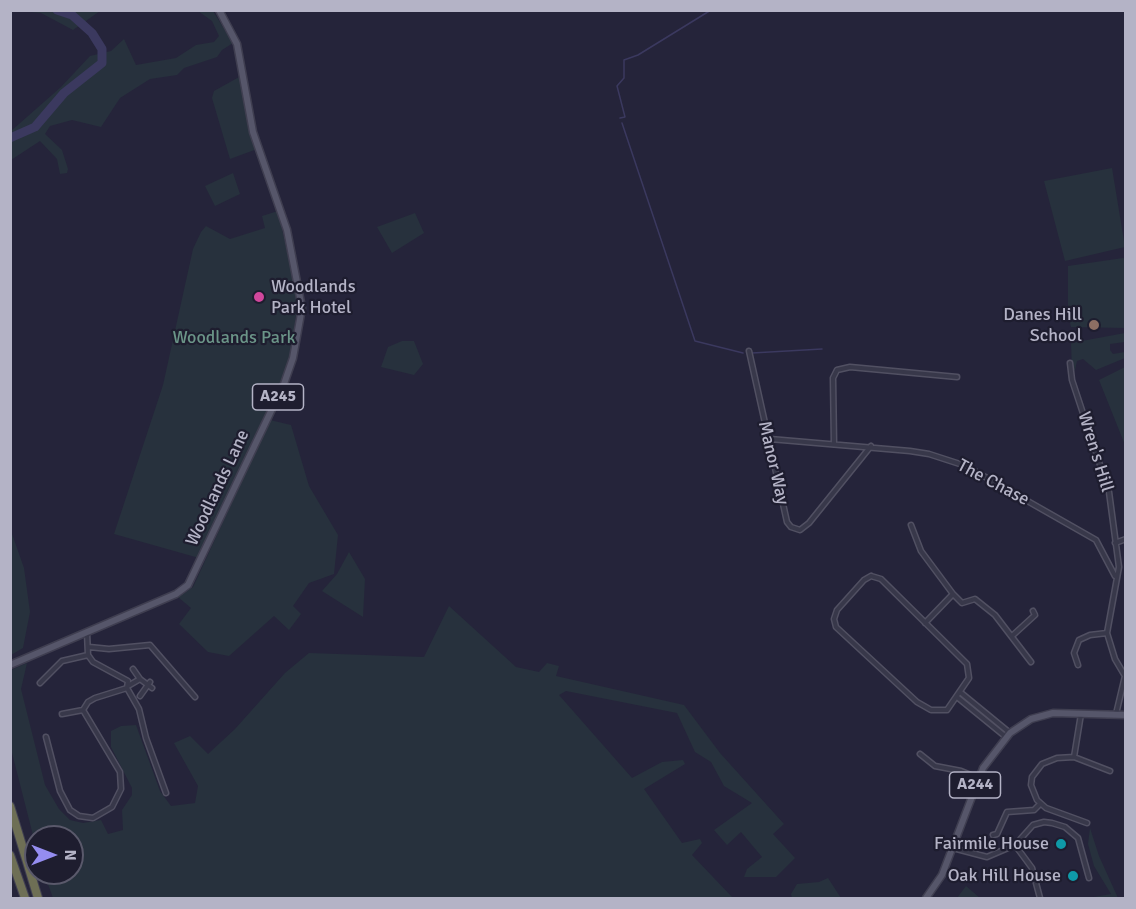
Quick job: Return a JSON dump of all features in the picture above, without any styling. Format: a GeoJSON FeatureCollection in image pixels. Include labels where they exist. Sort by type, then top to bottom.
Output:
{"type":"FeatureCollection","features":[{"type":"Feature","properties":{"kind":"highway"},"geometry":{"type":"LineString","coordinates":[[10,806],[38,898]]}},
{"type":"Feature","properties":{"kind":"highway"},"geometry":{"type":"LineString","coordinates":[[10,855],[25,898]]}},
{"type":"Feature","properties":{"kind":"main road","name":"Woodlands Lane"},"geometry":{"type":"LineString","coordinates":[[10,665],[176,594],[188,585],[284,384],[293,358],[302,308],[287,230],[253,132],[237,44],[219,10]]}},
{"type":"Feature","properties":{"kind":"main road","name":"A244"},"geometry":{"type":"LineString","coordinates":[[926,898],[942,875],[978,778],[988,758],[1008,735],[1042,715],[1081,713],[1125,715]]}},
{"type":"Feature","properties":{"kind":"street","name":"Manor Way"},"geometry":{"type":"LineString","coordinates":[[749,351],[787,522],[795,530],[800,530],[817,515],[871,446]]}},
{"type":"Feature","properties":{"kind":"street","name":"Wren's Hill"},"geometry":{"type":"LineString","coordinates":[[1070,363],[1072,380],[1091,443],[1108,483],[1119,567],[1115,576],[1115,598],[1107,633]]}},
{"type":"Feature","properties":{"kind":"street"},"geometry":{"type":"LineString","coordinates":[[834,444],[832,378],[837,370],[850,367],[957,377]]}},
{"type":"Feature","properties":{"kind":"street","name":"The Chase"},"geometry":{"type":"LineString","coordinates":[[770,440],[871,446],[929,454],[980,472],[1075,530],[1096,540],[1115,576]]}},
{"type":"Feature","properties":{"kind":"street"},"geometry":{"type":"LineString","coordinates":[[911,525],[921,551],[953,594],[962,603],[975,599],[995,615],[1031,662]]}},
{"type":"Feature","properties":{"kind":"street"},"geometry":{"type":"LineString","coordinates":[[1115,543],[1125,539]]}},
{"type":"Feature","properties":{"kind":"street"},"geometry":{"type":"LineString","coordinates":[[875,576],[968,667],[969,678],[960,692],[950,707],[943,712],[924,707],[838,629],[834,619],[837,610],[864,580],[875,576]]}},
{"type":"Feature","properties":{"kind":"street"},"geometry":{"type":"LineString","coordinates":[[925,623],[953,594]]}},
{"type":"Feature","properties":{"kind":"street"},"geometry":{"type":"LineString","coordinates":[[1012,636],[1035,615],[1033,611]]}},
{"type":"Feature","properties":{"kind":"street"},"geometry":{"type":"LineString","coordinates":[[87,633],[88,655],[93,662],[121,675],[128,681],[127,687],[139,709],[146,738],[166,793]]}},
{"type":"Feature","properties":{"kind":"street"},"geometry":{"type":"LineString","coordinates":[[1078,665],[1074,653],[1079,640],[1090,635],[1107,633],[1115,659],[1125,676],[1116,715]]}},
{"type":"Feature","properties":{"kind":"street"},"geometry":{"type":"LineString","coordinates":[[89,646],[109,649],[150,645],[195,697]]}},
{"type":"Feature","properties":{"kind":"street"},"geometry":{"type":"LineString","coordinates":[[40,684],[62,661],[88,655]]}},
{"type":"Feature","properties":{"kind":"street"},"geometry":{"type":"LineString","coordinates":[[133,669],[140,679],[150,685],[140,696]]}},
{"type":"Feature","properties":{"kind":"street"},"geometry":{"type":"LineString","coordinates":[[62,714],[83,710],[88,702],[95,698],[127,687],[140,679]]}},
{"type":"Feature","properties":{"kind":"street"},"geometry":{"type":"LineString","coordinates":[[960,692],[1008,735]]}},
{"type":"Feature","properties":{"kind":"street"},"geometry":{"type":"LineString","coordinates":[[957,697],[1008,735]]}},
{"type":"Feature","properties":{"kind":"street"},"geometry":{"type":"LineString","coordinates":[[46,737],[60,791],[70,810],[79,816],[93,818],[107,812],[119,796],[120,772],[83,710]]}},
{"type":"Feature","properties":{"kind":"street"},"geometry":{"type":"LineString","coordinates":[[1074,757],[1081,713]]}},
{"type":"Feature","properties":{"kind":"street"},"geometry":{"type":"LineString","coordinates":[[920,754],[935,766],[961,771],[978,778]]}},
{"type":"Feature","properties":{"kind":"street"},"geometry":{"type":"LineString","coordinates":[[1086,823],[1040,804],[1031,786],[1036,770],[1048,761],[1074,757],[1110,771]]}},
{"type":"Feature","properties":{"kind":"street"},"geometry":{"type":"LineString","coordinates":[[993,835],[998,834],[1008,812],[1034,810],[1040,804]]}},
{"type":"Feature","properties":{"kind":"street"},"geometry":{"type":"LineString","coordinates":[[951,848],[987,857],[1015,844],[1038,823],[1065,827],[1078,838],[1083,847],[1089,878]]}},
{"type":"Feature","properties":{"kind":"street"},"geometry":{"type":"LineString","coordinates":[[1015,844],[1032,868],[1040,898]]}},
{"type":"Feature","properties":{"kind":"green space"},"geometry":{"type":"Polygon","coordinates":[[[11,10],[100,11],[73,30],[41,13],[11,10]]]}},
{"type":"Feature","properties":{"kind":"green space"},"geometry":{"type":"Polygon","coordinates":[[[198,11],[213,11],[233,43],[222,50],[217,57],[184,68],[177,75],[150,79],[120,98],[101,127],[72,120],[50,126],[45,134],[62,150],[68,169],[67,173],[60,174],[57,159],[40,141],[11,160],[11,131],[61,87],[90,56],[111,51],[124,39],[136,65],[176,58],[196,45],[214,42],[219,36],[212,21],[198,11]]]}},
{"type":"Feature","properties":{"kind":"green space"},"geometry":{"type":"Polygon","coordinates":[[[241,76],[257,149],[230,159],[212,98],[214,91],[241,76]]]}},
{"type":"Feature","properties":{"kind":"green space"},"geometry":{"type":"Polygon","coordinates":[[[1112,168],[1125,247],[1065,261],[1044,181],[1112,168]]]}},
{"type":"Feature","properties":{"kind":"green space"},"geometry":{"type":"Polygon","coordinates":[[[233,173],[240,194],[215,206],[205,186],[233,173]]]}},
{"type":"Feature","properties":{"kind":"green space","name":"Woodlands Park"},"geometry":{"type":"Polygon","coordinates":[[[278,211],[298,300],[291,353],[279,388],[199,558],[114,534],[163,385],[193,249],[201,232],[206,226],[230,239],[265,228],[262,216],[278,211]]]}},
{"type":"Feature","properties":{"kind":"green space"},"geometry":{"type":"Polygon","coordinates":[[[415,213],[424,233],[392,253],[377,227],[415,213]]]}},
{"type":"Feature","properties":{"kind":"green space"},"geometry":{"type":"Polygon","coordinates":[[[1126,259],[1125,328],[1071,327],[1068,314],[1068,266],[1126,259]]]}},
{"type":"Feature","properties":{"kind":"green space"},"geometry":{"type":"Polygon","coordinates":[[[1125,333],[1125,342],[1110,344],[1110,350],[1113,354],[1125,352],[1125,358],[1096,370],[1083,359],[1077,361],[1075,370],[1072,371],[1071,343],[1125,333]]]}},
{"type":"Feature","properties":{"kind":"green space"},"geometry":{"type":"Polygon","coordinates":[[[402,341],[414,341],[423,364],[414,375],[381,367],[388,347],[402,341]]]}},
{"type":"Feature","properties":{"kind":"green space"},"geometry":{"type":"Polygon","coordinates":[[[1125,367],[1125,445],[1099,380],[1125,367]]]}},
{"type":"Feature","properties":{"kind":"green space"},"geometry":{"type":"Polygon","coordinates":[[[270,420],[291,425],[309,486],[338,535],[334,574],[309,583],[293,606],[301,614],[289,630],[274,616],[229,656],[208,652],[179,624],[191,608],[178,597],[193,587],[270,420]]]}},
{"type":"Feature","properties":{"kind":"green space"},"geometry":{"type":"Polygon","coordinates":[[[11,531],[24,568],[30,612],[23,648],[11,655],[11,531]]]}},
{"type":"Feature","properties":{"kind":"green space"},"geometry":{"type":"Polygon","coordinates":[[[349,552],[365,579],[363,617],[322,591],[337,574],[349,552]]]}},
{"type":"Feature","properties":{"kind":"green space"},"geometry":{"type":"Polygon","coordinates":[[[449,606],[516,667],[539,672],[547,663],[559,666],[556,676],[684,705],[720,753],[784,824],[773,834],[795,858],[776,877],[744,877],[747,869],[762,857],[741,832],[727,845],[714,830],[752,803],[724,786],[711,762],[695,752],[677,713],[566,691],[559,695],[632,778],[662,762],[683,760],[685,764],[644,789],[682,843],[700,839],[702,843],[692,855],[733,898],[53,898],[48,885],[84,885],[84,825],[30,825],[11,749],[11,670],[27,663],[21,689],[45,785],[59,809],[70,820],[83,823],[101,820],[108,834],[123,830],[122,810],[132,795],[132,788],[111,747],[111,731],[121,726],[136,725],[160,791],[171,806],[195,803],[198,786],[174,743],[190,736],[208,754],[235,729],[285,673],[309,653],[424,657],[449,606]]]}},
{"type":"Feature","properties":{"kind":"green space"},"geometry":{"type":"Polygon","coordinates":[[[1090,828],[1099,856],[1118,898],[1088,898],[1111,894],[1094,866],[1088,844],[1090,828]]]}},
{"type":"Feature","properties":{"kind":"green space"},"geometry":{"type":"Polygon","coordinates":[[[828,878],[841,898],[792,898],[791,894],[797,884],[819,882],[828,878]]]}},
{"type":"Feature","properties":{"kind":"green space"},"geometry":{"type":"Polygon","coordinates":[[[966,886],[980,898],[957,898],[966,886]]]}},
{"type":"Feature","properties":{"kind":"waterway"},"geometry":{"type":"LineString","coordinates":[[10,138],[35,127],[64,93],[102,63],[102,49],[92,33],[72,15],[57,10]]}},
{"type":"Feature","properties":{"kind":"waterway"},"geometry":{"type":"LineString","coordinates":[[620,118],[625,117],[617,86],[624,78],[624,60],[638,55],[711,10]]}},
{"type":"Feature","properties":{"kind":"waterway"},"geometry":{"type":"LineString","coordinates":[[622,123],[695,341],[743,353]]}},
{"type":"Feature","properties":{"kind":"waterway"},"geometry":{"type":"LineString","coordinates":[[752,353],[822,349]]}},
{"type":"Feature","properties":{"kind":"place","name":"Woodlands Park Hotel"},"geometry":{"type":"Point","coordinates":[259,297]}},
{"type":"Feature","properties":{"kind":"place","name":"Danes Hill School"},"geometry":{"type":"Point","coordinates":[1094,325]}},
{"type":"Feature","properties":{"kind":"place","name":"Fairmile House"},"geometry":{"type":"Point","coordinates":[1061,844]}},
{"type":"Feature","properties":{"kind":"place","name":"Oak Hill House"},"geometry":{"type":"Point","coordinates":[1073,876]}}]}
